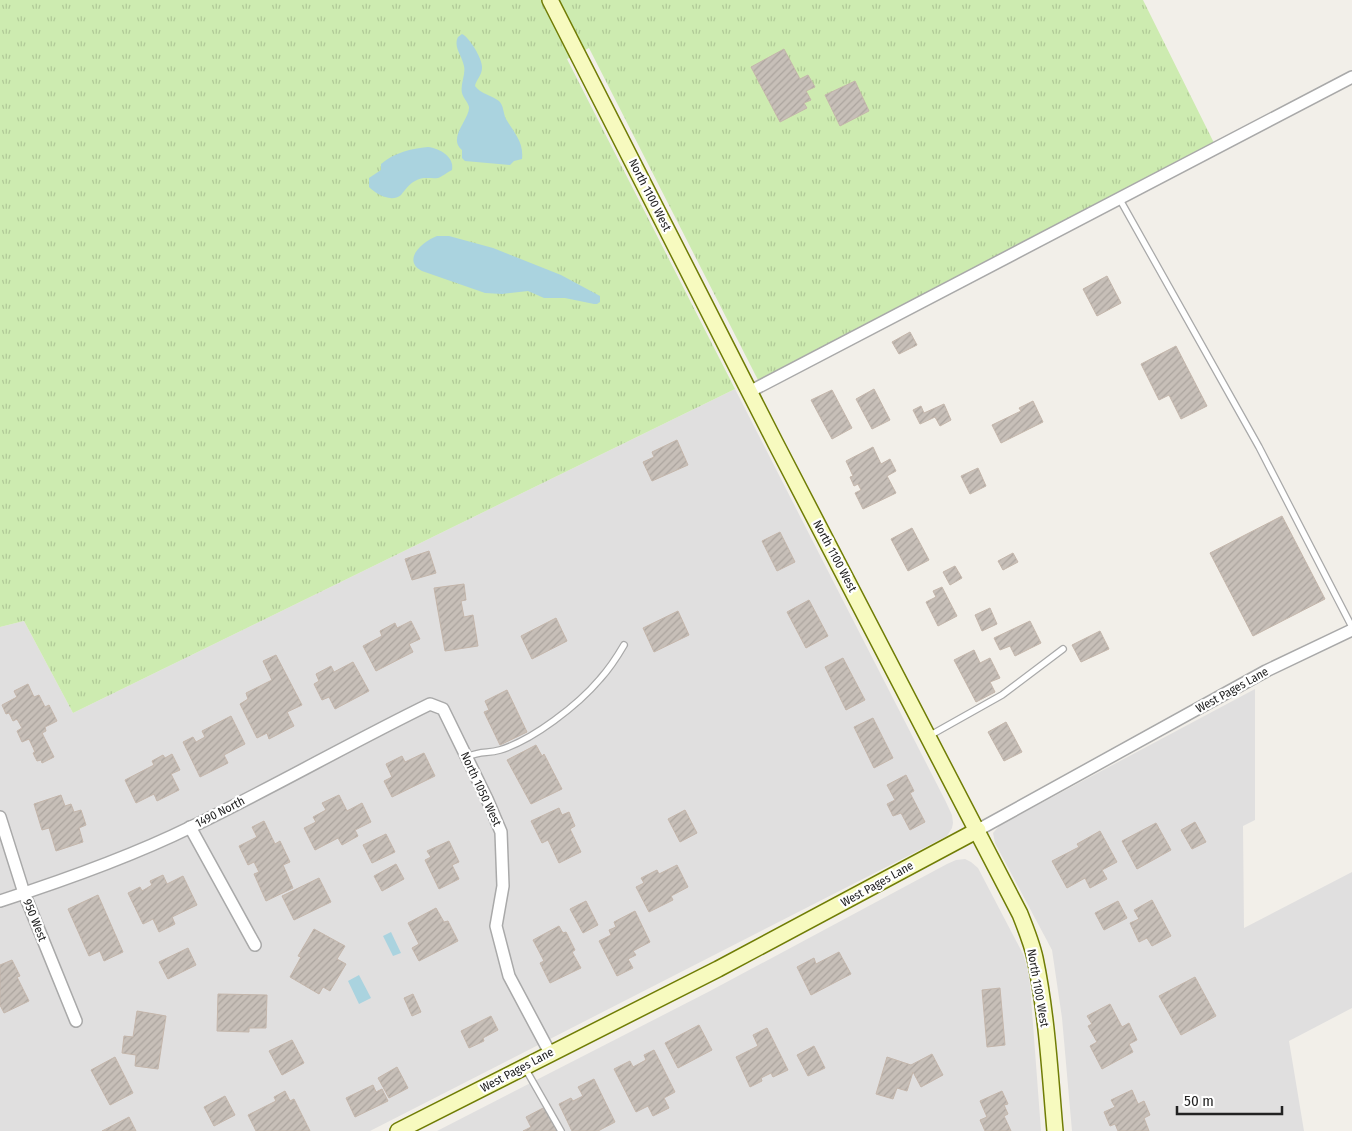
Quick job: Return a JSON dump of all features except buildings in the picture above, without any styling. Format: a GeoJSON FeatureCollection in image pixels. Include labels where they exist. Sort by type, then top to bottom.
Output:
{"type":"FeatureCollection","features":[{"type":"Feature","properties":{"kind":"street","name":"North 1100 West"},"geometry":{"type":"LineString","coordinates":[[550,0],[1020,914],[1035,957],[1046,1030],[1054,1131]]}},
{"type":"Feature","properties":{"kind":"street"},"geometry":{"type":"LineString","coordinates":[[750,392],[1352,77]]}},
{"type":"Feature","properties":{"kind":"street","name":"West Pages Lane"},"geometry":{"type":"LineString","coordinates":[[404,1130],[524,1066],[718,969],[978,830],[1266,671],[1352,629]]}},
{"type":"Feature","properties":{"kind":"street","name":"North 1050 West"},"geometry":{"type":"LineString","coordinates":[[430,704],[442,709],[488,799],[501,832],[503,886],[496,926],[509,976],[550,1053]]}},
{"type":"Feature","properties":{"kind":"street","name":"1490 North"},"geometry":{"type":"LineString","coordinates":[[0,900],[114,861],[190,827],[430,704]]}},
{"type":"Feature","properties":{"kind":"street","name":"950 West"},"geometry":{"type":"LineString","coordinates":[[0,817],[24,893],[76,1021]]}},
{"type":"Feature","properties":{"kind":"street"},"geometry":{"type":"LineString","coordinates":[[190,827],[255,945]]}},
{"type":"Feature","properties":{"kind":"lane"},"geometry":{"type":"LineString","coordinates":[[1120,198],[1259,447],[1352,629]]}},
{"type":"Feature","properties":{"kind":"lane"},"geometry":{"type":"LineString","coordinates":[[467,758],[477,752],[500,750],[541,729],[571,707],[599,681],[624,645]]}},
{"type":"Feature","properties":{"kind":"lane"},"geometry":{"type":"LineString","coordinates":[[929,736],[1002,695],[1063,649]]}},
{"type":"Feature","properties":{"kind":"lane"},"geometry":{"type":"LineString","coordinates":[[524,1066],[561,1131]]}},
{"type":"Feature","properties":{"kind":"shaded area"},"geometry":{"type":"Polygon","coordinates":[[[735,389],[945,800],[952,815],[953,823],[947,836],[370,1131],[0,1131],[0,627],[24,621],[73,713],[735,389]]]}},
{"type":"Feature","properties":{"kind":"shaded area"},"geometry":{"type":"Polygon","coordinates":[[[1255,689],[1255,820],[1243,826],[1244,928],[1352,872],[1352,1008],[1289,1041],[1304,1131],[1072,1131],[1062,1018],[1052,950],[995,843],[993,833],[1000,825],[1255,689]]]}},
{"type":"Feature","properties":{"kind":"shaded area"},"geometry":{"type":"Polygon","coordinates":[[[965,859],[978,868],[1023,954],[1027,967],[1030,984],[1041,1131],[437,1131],[710,991],[947,864],[965,859]]]}},
{"type":"Feature","properties":{"kind":"green space"},"geometry":{"type":"Polygon","coordinates":[[[0,0],[1143,0],[1216,147],[758,380],[589,48],[567,59],[735,389],[73,713],[24,621],[0,627],[0,0]]]}},
{"type":"Feature","properties":{"kind":"water"},"geometry":{"type":"Polygon","coordinates":[[[462,34],[475,49],[482,64],[481,73],[475,86],[501,103],[506,119],[520,143],[522,159],[514,161],[510,165],[465,161],[462,158],[462,150],[457,140],[469,107],[462,93],[464,69],[457,44],[458,37],[462,34]]]}},
{"type":"Feature","properties":{"kind":"water"},"geometry":{"type":"Polygon","coordinates":[[[428,147],[437,149],[449,157],[452,170],[438,178],[418,179],[407,187],[401,195],[393,198],[384,197],[369,187],[369,178],[381,170],[381,164],[386,160],[403,152],[428,147]]]}},
{"type":"Feature","properties":{"kind":"water"},"geometry":{"type":"Polygon","coordinates":[[[449,236],[493,248],[561,275],[600,296],[600,302],[594,304],[565,298],[544,298],[528,291],[502,294],[485,293],[422,271],[416,267],[414,262],[416,251],[431,238],[449,236]]]}},
{"type":"Feature","properties":{"kind":"water"},"geometry":{"type":"Polygon","coordinates":[[[391,932],[401,953],[393,956],[383,936],[391,932]]]}},
{"type":"Feature","properties":{"kind":"water"},"geometry":{"type":"Polygon","coordinates":[[[359,975],[371,998],[359,1004],[348,981],[359,975]]]}}]}
